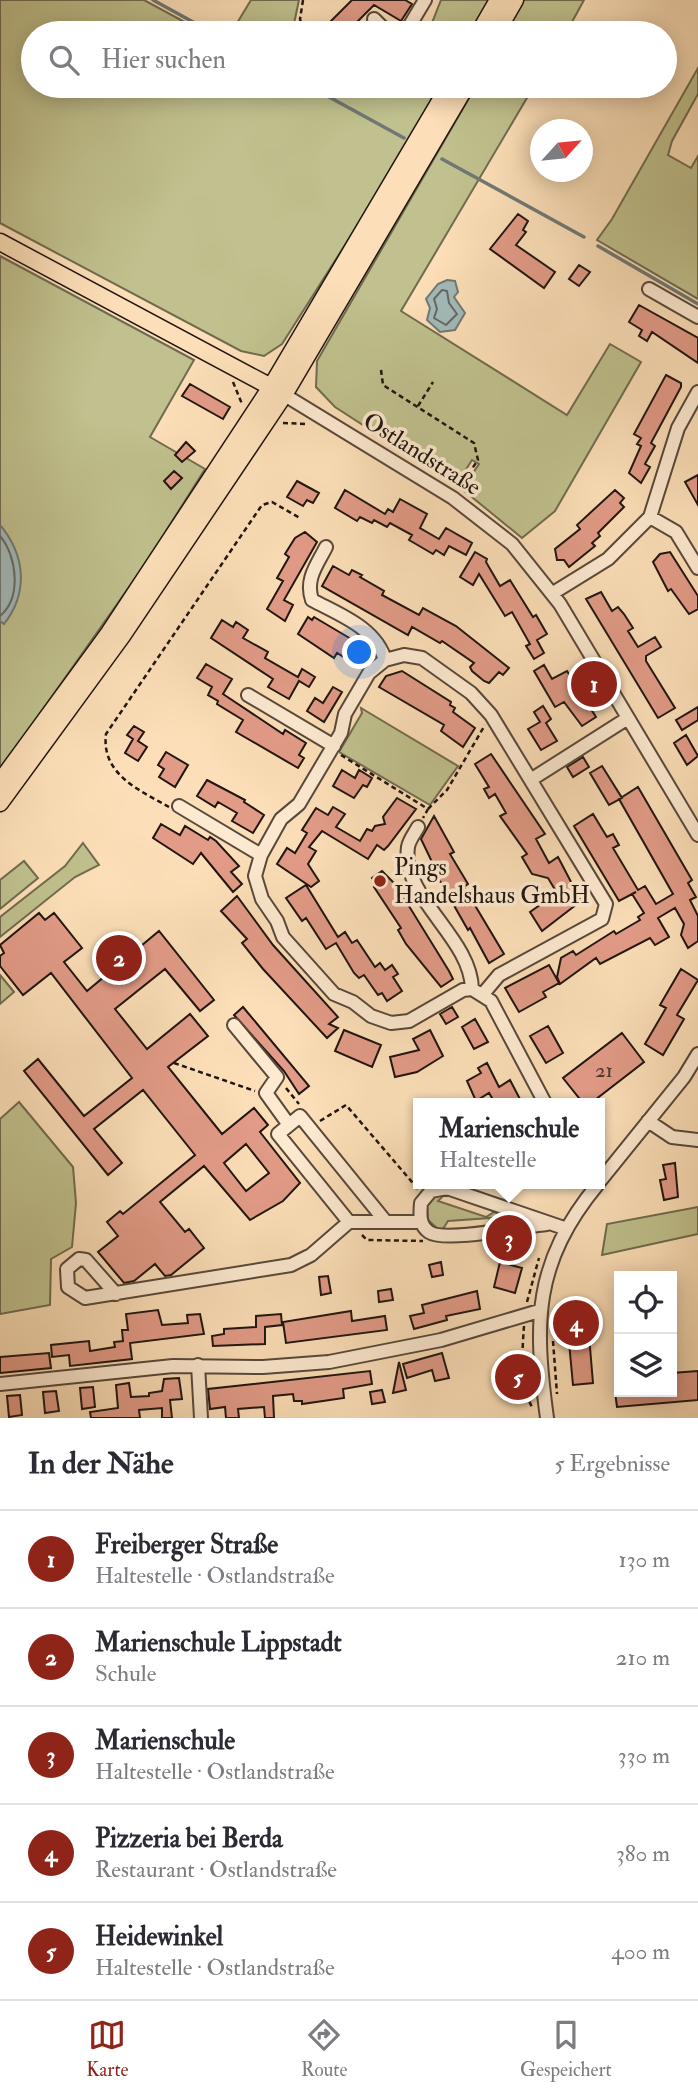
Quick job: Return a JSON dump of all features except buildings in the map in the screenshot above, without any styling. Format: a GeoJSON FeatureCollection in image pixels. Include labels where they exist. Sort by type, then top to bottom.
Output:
{"type":"FeatureCollection","features":[{"type":"Feature","properties":{"kind":"main road"},"geometry":{"type":"LineString","coordinates":[[486,21],[498,0]]}},
{"type":"Feature","properties":{"kind":"main road"},"geometry":{"type":"LineString","coordinates":[[503,21],[515,0]]}},
{"type":"Feature","properties":{"kind":"main road"},"geometry":{"type":"LineString","coordinates":[[0,782],[278,391],[442,98]]}},
{"type":"Feature","properties":{"kind":"main road"},"geometry":{"type":"LineString","coordinates":[[0,803],[122,636],[278,391],[459,98]]}},
{"type":"Feature","properties":{"kind":"main road","name":"Ostlandstraße"},"geometry":{"type":"LineString","coordinates":[[0,242],[278,391]]}},
{"type":"Feature","properties":{"kind":"street"},"geometry":{"type":"LineString","coordinates":[[412,21],[425,0]]}},
{"type":"Feature","properties":{"kind":"street"},"geometry":{"type":"LineString","coordinates":[[649,289],[698,317]]}},
{"type":"Feature","properties":{"kind":"street","name":"Ostlandstraße"},"geometry":{"type":"LineString","coordinates":[[278,391],[453,498],[512,544],[552,593],[698,835]]}},
{"type":"Feature","properties":{"kind":"street"},"geometry":{"type":"LineString","coordinates":[[552,593],[608,559],[650,517],[678,428],[698,392]]}},
{"type":"Feature","properties":{"kind":"street"},"geometry":{"type":"LineString","coordinates":[[650,517],[676,532],[698,568]]}},
{"type":"Feature","properties":{"kind":"street"},"geometry":{"type":"LineString","coordinates":[[327,547],[311,577],[308,588],[312,600],[369,632],[381,646],[385,660]]}},
{"type":"Feature","properties":{"kind":"street"},"geometry":{"type":"LineString","coordinates":[[478,992],[499,975],[602,919],[606,904],[491,715],[463,686],[422,658],[404,655],[385,660],[369,673],[345,714],[333,747],[299,804],[281,819],[261,855],[255,876],[262,899],[277,921],[283,937],[334,993],[353,1002],[371,1016],[391,1023],[409,1021],[463,990],[478,992],[491,1001],[523,1058],[541,1098]]}},
{"type":"Feature","properties":{"kind":"street"},"geometry":{"type":"LineString","coordinates":[[248,695],[333,747]]}},
{"type":"Feature","properties":{"kind":"street"},"geometry":{"type":"LineString","coordinates":[[532,779],[628,718]]}},
{"type":"Feature","properties":{"kind":"street"},"geometry":{"type":"LineString","coordinates":[[179,806],[261,855]]}},
{"type":"Feature","properties":{"kind":"street"},"geometry":{"type":"LineString","coordinates":[[418,827],[408,846],[411,876],[469,964],[478,992]]}},
{"type":"Feature","properties":{"kind":"street"},"geometry":{"type":"LineString","coordinates":[[234,1025],[277,1077],[265,1093],[289,1125]]}},
{"type":"Feature","properties":{"kind":"street"},"geometry":{"type":"LineString","coordinates":[[605,1173],[698,1054]]}},
{"type":"Feature","properties":{"kind":"street"},"geometry":{"type":"LineString","coordinates":[[349,1222],[278,1134],[300,1116],[386,1222]]}},
{"type":"Feature","properties":{"kind":"street"},"geometry":{"type":"LineString","coordinates":[[648,1121],[672,1137],[698,1140]]}},
{"type":"Feature","properties":{"kind":"street"},"geometry":{"type":"LineString","coordinates":[[421,1222],[421,1203],[425,1196],[431,1191],[442,1189]]}},
{"type":"Feature","properties":{"kind":"street"},"geometry":{"type":"LineString","coordinates":[[450,1189],[567,1229]]}},
{"type":"Feature","properties":{"kind":"street"},"geometry":{"type":"LineString","coordinates":[[542,1417],[539,1311],[546,1279],[567,1229],[593,1189]]}},
{"type":"Feature","properties":{"kind":"street"},"geometry":{"type":"LineString","coordinates":[[116,1294],[290,1265],[311,1255],[349,1222],[421,1222],[436,1236],[547,1224]]}},
{"type":"Feature","properties":{"kind":"street"},"geometry":{"type":"LineString","coordinates":[[0,1384],[198,1365],[263,1367],[329,1362],[419,1345],[539,1311]]}},
{"type":"Feature","properties":{"kind":"street"},"geometry":{"type":"LineString","coordinates":[[198,1365],[201,1418]]}},
{"type":"Feature","properties":{"kind":"path"},"geometry":{"type":"LineString","coordinates":[[301,21],[303,0]]}},
{"type":"Feature","properties":{"kind":"path"},"geometry":{"type":"LineString","coordinates":[[381,370],[383,385],[474,443],[478,460],[453,498]]}},
{"type":"Feature","properties":{"kind":"path"},"geometry":{"type":"LineString","coordinates":[[418,406],[433,382]]}},
{"type":"Feature","properties":{"kind":"path"},"geometry":{"type":"LineString","coordinates":[[305,423],[317,429]]}},
{"type":"Feature","properties":{"kind":"path"},"geometry":{"type":"LineString","coordinates":[[179,806],[169,807],[124,780],[107,757],[106,734],[262,505],[272,502],[300,518]]}},
{"type":"Feature","properties":{"kind":"path"},"geometry":{"type":"LineString","coordinates":[[578,657],[595,690],[604,694]]}},
{"type":"Feature","properties":{"kind":"path"},"geometry":{"type":"LineString","coordinates":[[418,827],[428,809],[447,790],[491,715]]}},
{"type":"Feature","properties":{"kind":"path"},"geometry":{"type":"LineString","coordinates":[[333,747],[428,809]]}},
{"type":"Feature","properties":{"kind":"path"},"geometry":{"type":"LineString","coordinates":[[174,1063],[265,1093]]}},
{"type":"Feature","properties":{"kind":"path"},"geometry":{"type":"LineString","coordinates":[[277,1077],[303,1108]]}},
{"type":"Feature","properties":{"kind":"path"},"geometry":{"type":"LineString","coordinates":[[310,1117],[320,1121],[346,1105],[413,1182]]}},
{"type":"Feature","properties":{"kind":"path"},"geometry":{"type":"LineString","coordinates":[[419,1189],[425,1196]]}},
{"type":"Feature","properties":{"kind":"path"},"geometry":{"type":"LineString","coordinates":[[349,1222],[367,1240],[421,1242],[436,1236]]}},
{"type":"Feature","properties":{"kind":"path"},"geometry":{"type":"LineString","coordinates":[[527,1299],[522,1348],[526,1388],[542,1417]]}},
{"type":"Feature","properties":{"kind":"path"},"geometry":{"type":"LineString","coordinates":[[553,1340],[557,1398]]}},
{"type":"Feature","properties":{"kind":"green space"},"geometry":{"type":"Polygon","coordinates":[[[0,0],[144,0],[183,21],[21,21],[21,98],[435,98],[394,168],[282,344],[264,356],[241,351],[0,223],[0,0]]]}},
{"type":"Feature","properties":{"kind":"green space"},"geometry":{"type":"Polygon","coordinates":[[[251,0],[299,0],[295,21],[238,21],[251,0]]]}},
{"type":"Feature","properties":{"kind":"green space"},"geometry":{"type":"Polygon","coordinates":[[[441,0],[490,0],[479,21],[433,21],[441,0]]]}},
{"type":"Feature","properties":{"kind":"green space"},"geometry":{"type":"Polygon","coordinates":[[[524,0],[584,0],[573,21],[512,21],[524,0]]]}},
{"type":"Feature","properties":{"kind":"green space"},"geometry":{"type":"Polygon","coordinates":[[[698,68],[698,94],[672,141],[668,155],[691,168],[698,156],[698,299],[597,240],[612,219],[698,68]]]}},
{"type":"Feature","properties":{"kind":"green space"},"geometry":{"type":"Polygon","coordinates":[[[469,98],[527,98],[401,311],[567,415],[610,344],[641,362],[555,511],[522,538],[462,489],[479,464],[472,460],[456,485],[335,407],[316,387],[317,361],[469,98]]]}},
{"type":"Feature","properties":{"kind":"green space"},"geometry":{"type":"Polygon","coordinates":[[[0,256],[194,360],[150,437],[205,469],[146,563],[0,770],[0,256]]]}},
{"type":"Feature","properties":{"kind":"green space"},"geometry":{"type":"Polygon","coordinates":[[[361,708],[458,766],[430,805],[339,752],[362,713],[361,708]]]}},
{"type":"Feature","properties":{"kind":"green space"},"geometry":{"type":"Polygon","coordinates":[[[83,843],[99,865],[75,877],[0,937],[0,917],[65,866],[83,843]]]}},
{"type":"Feature","properties":{"kind":"green space"},"geometry":{"type":"Polygon","coordinates":[[[24,861],[38,878],[0,909],[0,880],[24,861]]]}},
{"type":"Feature","properties":{"kind":"green space"},"geometry":{"type":"Polygon","coordinates":[[[0,975],[14,992],[0,1004],[0,975]]]}},
{"type":"Feature","properties":{"kind":"green space"},"geometry":{"type":"Polygon","coordinates":[[[19,1102],[73,1167],[76,1203],[72,1247],[51,1259],[50,1305],[0,1314],[0,1119],[19,1102]]]}},
{"type":"Feature","properties":{"kind":"green space"},"geometry":{"type":"Polygon","coordinates":[[[434,1195],[444,1195],[438,1201],[486,1217],[494,1212],[506,1216],[507,1221],[486,1226],[491,1218],[448,1221],[443,1229],[438,1229],[428,1220],[427,1204],[434,1195]]]}},
{"type":"Feature","properties":{"kind":"green space"},"geometry":{"type":"Polygon","coordinates":[[[698,1207],[698,1234],[602,1255],[607,1224],[698,1207]]]}},
{"type":"Feature","properties":{"kind":"water"},"geometry":{"type":"Polygon","coordinates":[[[447,280],[455,281],[458,292],[454,297],[465,313],[455,330],[440,332],[427,320],[430,308],[426,299],[438,284],[447,280]]]}},
{"type":"Feature","properties":{"kind":"water"},"geometry":{"type":"Polygon","coordinates":[[[0,525],[15,549],[21,574],[17,599],[4,624],[0,621],[0,525]]]}},
{"type":"Feature","properties":{"kind":"waterway"},"geometry":{"type":"LineString","coordinates":[[153,0],[191,21]]}},
{"type":"Feature","properties":{"kind":"waterway"},"geometry":{"type":"LineString","coordinates":[[331,98],[404,138]]}},
{"type":"Feature","properties":{"kind":"waterway"},"geometry":{"type":"LineString","coordinates":[[442,159],[584,237]]}},
{"type":"Feature","properties":{"kind":"waterway"},"geometry":{"type":"LineString","coordinates":[[598,246],[698,304]]}},
{"type":"Feature","properties":{"kind":"place","name":"Freiberger Straße"},"geometry":{"type":"Point","coordinates":[594,684]}},
{"type":"Feature","properties":{"kind":"place","name":"Pings Handelshaus GmbH"},"geometry":{"type":"Point","coordinates":[380,881]}},
{"type":"Feature","properties":{"kind":"place","name":"Marienschule Lippstadt"},"geometry":{"type":"Point","coordinates":[119,958]}},
{"type":"Feature","properties":{"kind":"place","name":"Marienschule"},"geometry":{"type":"Point","coordinates":[509,1238]}},
{"type":"Feature","properties":{"kind":"place","name":"Pizzeria bei Berda"},"geometry":{"type":"Point","coordinates":[576,1323]}},
{"type":"Feature","properties":{"kind":"place","name":"Heidewinkel"},"geometry":{"type":"Point","coordinates":[518,1377]}}]}
